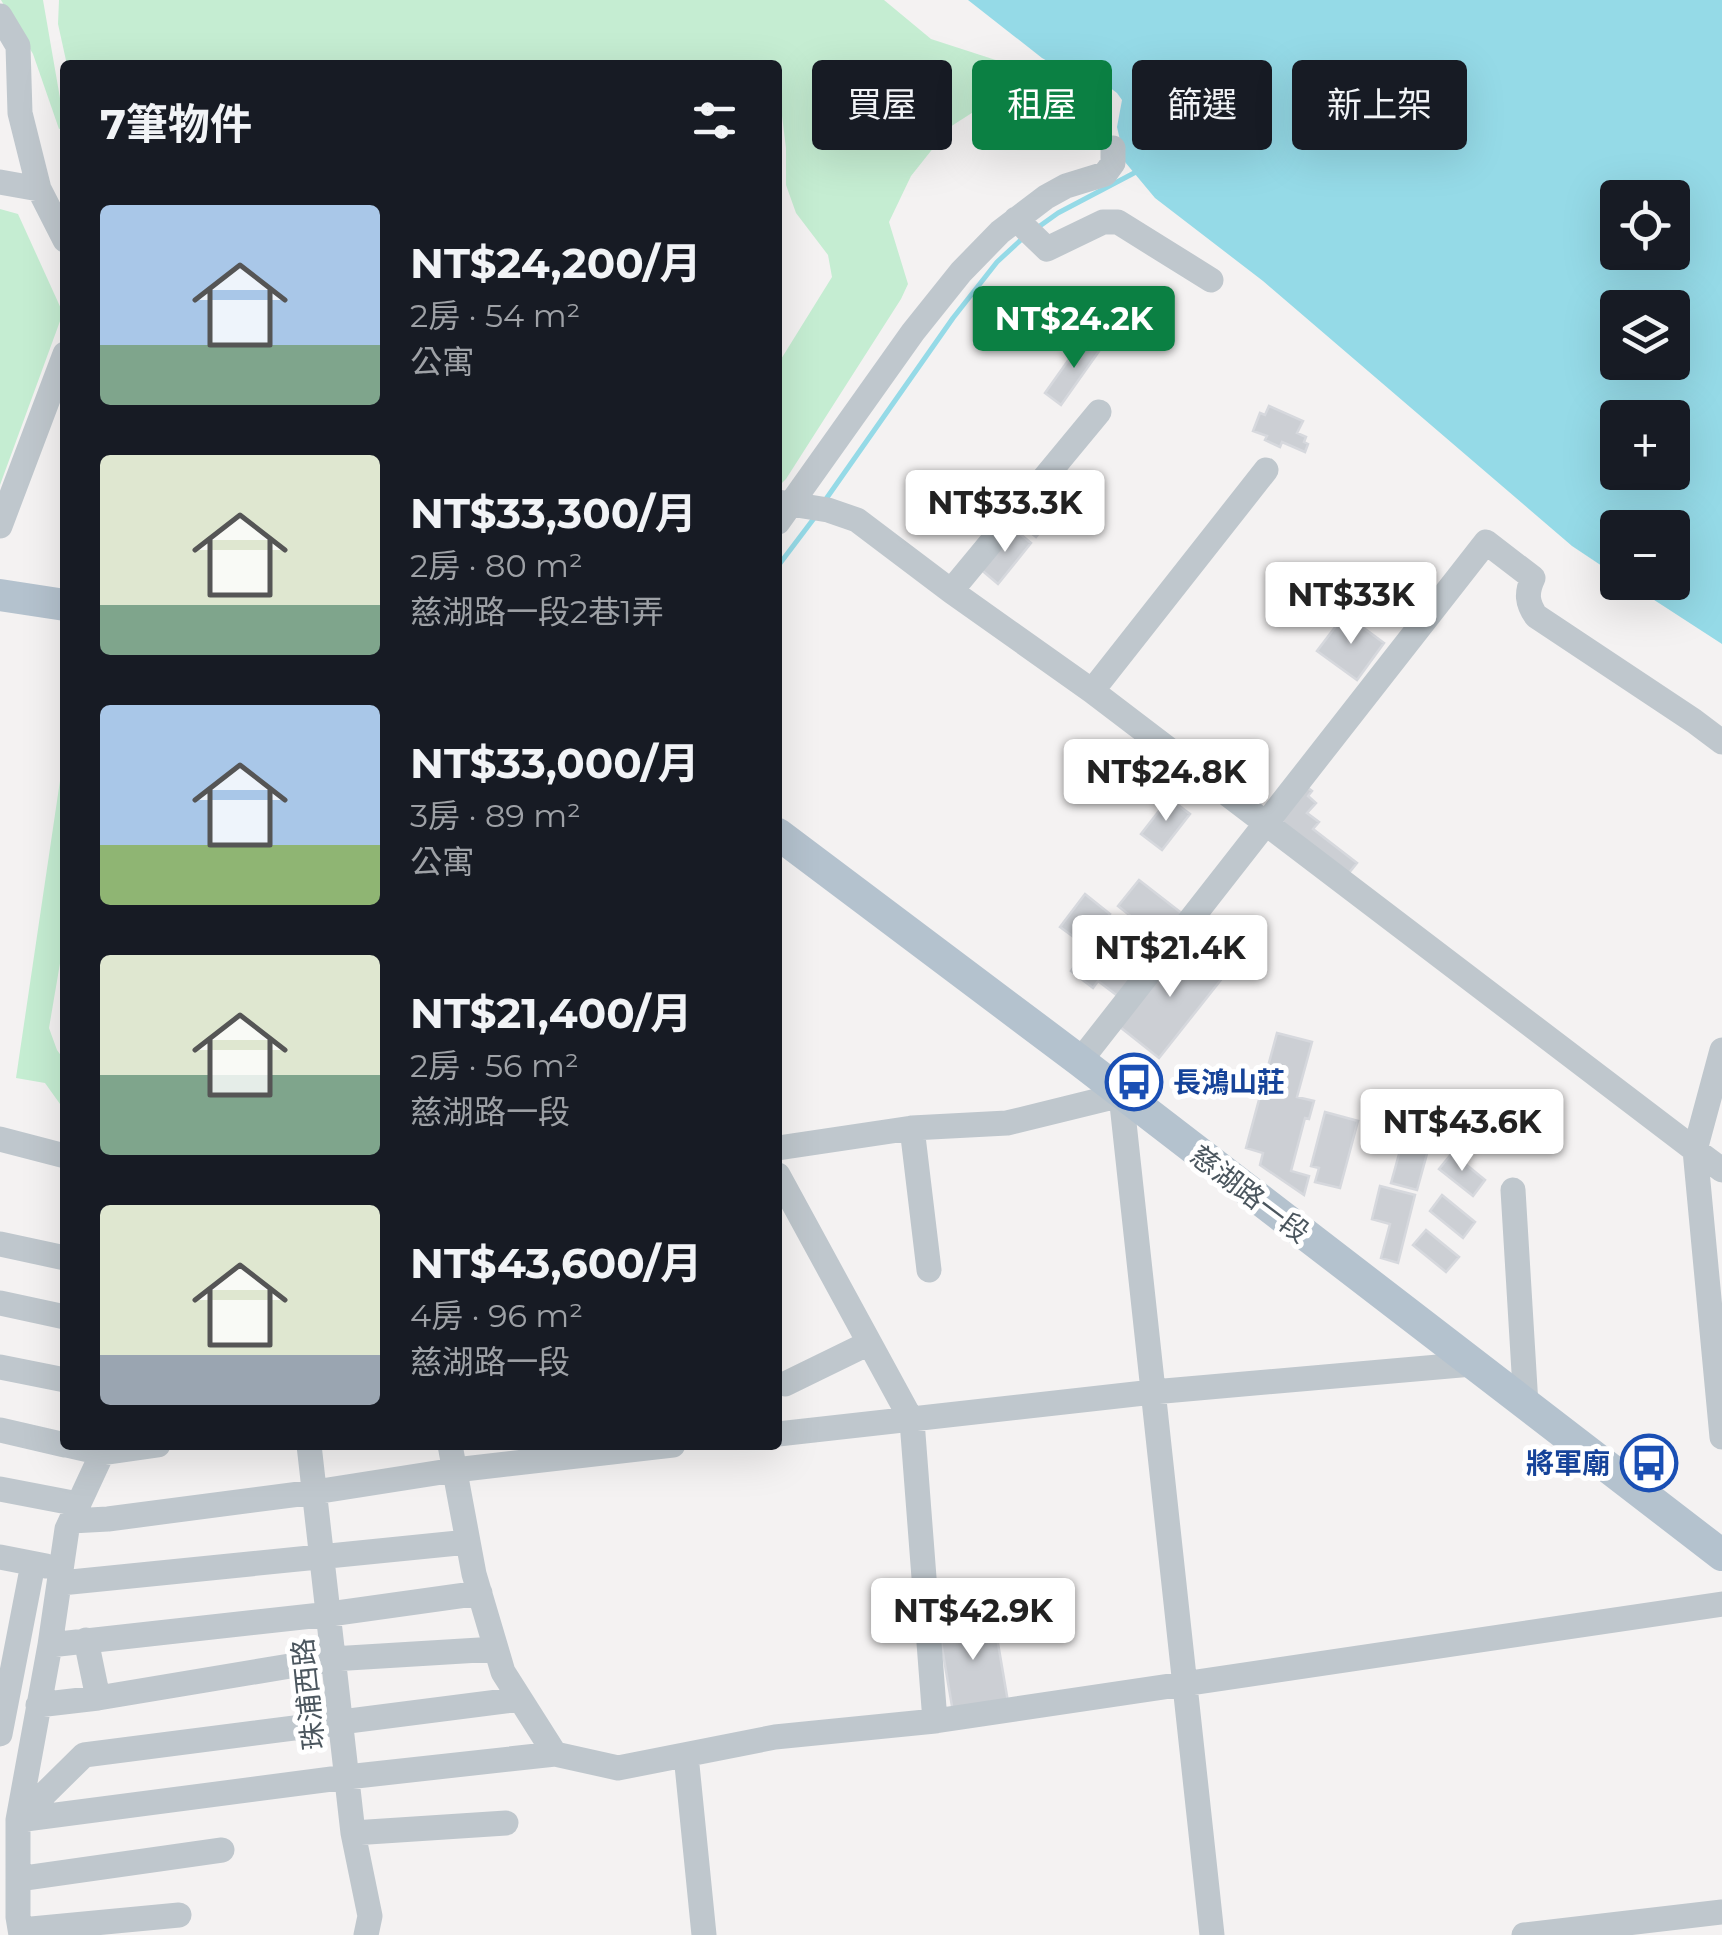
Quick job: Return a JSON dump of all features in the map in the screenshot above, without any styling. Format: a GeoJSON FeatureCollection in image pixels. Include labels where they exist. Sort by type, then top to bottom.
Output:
{"type":"FeatureCollection","features":[{"type":"Feature","properties":{"kind":"main road"},"geometry":{"type":"LineString","coordinates":[[0,595],[60,604]]}},
{"type":"Feature","properties":{"kind":"main road","name":"慈湖路一段"},"geometry":{"type":"LineString","coordinates":[[782,837],[1722,1555]]}},
{"type":"Feature","properties":{"kind":"street"},"geometry":{"type":"LineString","coordinates":[[0,18],[18,46],[20,113],[39,188],[60,230]]}},
{"type":"Feature","properties":{"kind":"street"},"geometry":{"type":"LineString","coordinates":[[1113,148],[1113,163],[1106,174],[1066,186],[1046,197],[980,251],[913,332],[795,509],[856,520],[1092,691],[1264,823],[1706,1134],[1722,1170]]}},
{"type":"Feature","properties":{"kind":"street"},"geometry":{"type":"LineString","coordinates":[[0,182],[39,188]]}},
{"type":"Feature","properties":{"kind":"street"},"geometry":{"type":"LineString","coordinates":[[1018,221],[1049,249],[1099,223],[1118,222],[1211,280]]}},
{"type":"Feature","properties":{"kind":"street"},"geometry":{"type":"LineString","coordinates":[[0,526],[60,367]]}},
{"type":"Feature","properties":{"kind":"street"},"geometry":{"type":"LineString","coordinates":[[950,590],[1099,412]]}},
{"type":"Feature","properties":{"kind":"street"},"geometry":{"type":"LineString","coordinates":[[1092,691],[1266,470]]}},
{"type":"Feature","properties":{"kind":"street"},"geometry":{"type":"LineString","coordinates":[[1080,1061],[1486,542],[1533,578],[1528,596],[1536,616],[1722,742]]}},
{"type":"Feature","properties":{"kind":"street"},"geometry":{"type":"LineString","coordinates":[[1722,1050],[1706,1134],[1722,1436]]}},
{"type":"Feature","properties":{"kind":"street"},"geometry":{"type":"LineString","coordinates":[[782,1147],[912,1128],[1008,1123],[1121,1094],[1212,1935]]}},
{"type":"Feature","properties":{"kind":"street"},"geometry":{"type":"LineString","coordinates":[[912,1128],[929,1270]]}},
{"type":"Feature","properties":{"kind":"street"},"geometry":{"type":"LineString","coordinates":[[0,1139],[60,1155]]}},
{"type":"Feature","properties":{"kind":"street"},"geometry":{"type":"LineString","coordinates":[[782,1183],[912,1421],[935,1722]]}},
{"type":"Feature","properties":{"kind":"street"},"geometry":{"type":"LineString","coordinates":[[1513,1190],[1526,1405]]}},
{"type":"Feature","properties":{"kind":"street"},"geometry":{"type":"LineString","coordinates":[[0,1244],[60,1257]]}},
{"type":"Feature","properties":{"kind":"street"},"geometry":{"type":"LineString","coordinates":[[0,1303],[60,1316]]}},
{"type":"Feature","properties":{"kind":"street"},"geometry":{"type":"LineString","coordinates":[[785,1384],[870,1344]]}},
{"type":"Feature","properties":{"kind":"street"},"geometry":{"type":"LineString","coordinates":[[782,1434],[1153,1392],[1472,1364]]}},
{"type":"Feature","properties":{"kind":"street"},"geometry":{"type":"LineString","coordinates":[[0,1367],[60,1379]]}},
{"type":"Feature","properties":{"kind":"street"},"geometry":{"type":"LineString","coordinates":[[0,1430],[60,1444]]}},
{"type":"Feature","properties":{"kind":"street"},"geometry":{"type":"LineString","coordinates":[[104,1450],[75,1513],[33,1731],[13,1802],[15,1924],[91,1929],[179,1914]]}},
{"type":"Feature","properties":{"kind":"street","name":"珠浦西路"},"geometry":{"type":"LineString","coordinates":[[310,1450],[346,1776],[370,1916],[366,1935]]}},
{"type":"Feature","properties":{"kind":"street"},"geometry":{"type":"LineString","coordinates":[[0,1489],[75,1513],[108,1519],[315,1492],[453,1458],[588,1450]]}},
{"type":"Feature","properties":{"kind":"street"},"geometry":{"type":"LineString","coordinates":[[453,1458],[468,1542],[496,1649],[504,1672],[555,1754]]}},
{"type":"Feature","properties":{"kind":"street"},"geometry":{"type":"LineString","coordinates":[[0,1557],[33,1564],[60,1576],[468,1542]]}},
{"type":"Feature","properties":{"kind":"street"},"geometry":{"type":"LineString","coordinates":[[33,1564],[11,1617],[1,1728],[33,1731]]}},
{"type":"Feature","properties":{"kind":"street"},"geometry":{"type":"LineString","coordinates":[[11,1617],[50,1635],[86,1640],[330,1614],[480,1593]]}},
{"type":"Feature","properties":{"kind":"street"},"geometry":{"type":"LineString","coordinates":[[13,1802],[346,1776],[555,1754],[618,1768],[775,1737],[935,1722],[1722,1604]]}},
{"type":"Feature","properties":{"kind":"street"},"geometry":{"type":"LineString","coordinates":[[86,1640],[98,1698]]}},
{"type":"Feature","properties":{"kind":"street"},"geometry":{"type":"LineString","coordinates":[[6,1673],[40,1692],[98,1698],[332,1659],[496,1649]]}},
{"type":"Feature","properties":{"kind":"street"},"geometry":{"type":"LineString","coordinates":[[13,1802],[84,1756],[520,1699]]}},
{"type":"Feature","properties":{"kind":"street"},"geometry":{"type":"LineString","coordinates":[[686,1755],[704,1935]]}},
{"type":"Feature","properties":{"kind":"street"},"geometry":{"type":"LineString","coordinates":[[354,1833],[506,1824]]}},
{"type":"Feature","properties":{"kind":"street"},"geometry":{"type":"LineString","coordinates":[[12,1869],[222,1850]]}},
{"type":"Feature","properties":{"kind":"street"},"geometry":{"type":"LineString","coordinates":[[1524,1935],[1722,1912]]}},
{"type":"Feature","properties":{"kind":"green space"},"geometry":{"type":"Polygon","coordinates":[[[1,0],[43,0],[60,98],[60,129],[59,129],[33,54],[1,0]]]}},
{"type":"Feature","properties":{"kind":"green space"},"geometry":{"type":"Polygon","coordinates":[[[59,0],[884,0],[931,39],[996,60],[972,60],[972,113],[952,126],[952,60],[812,60],[812,150],[932,150],[911,176],[889,222],[908,284],[782,483],[782,358],[832,277],[828,255],[796,213],[786,185],[782,60],[66,60],[58,24],[59,0]]]}},
{"type":"Feature","properties":{"kind":"green space"},"geometry":{"type":"Polygon","coordinates":[[[0,209],[18,214],[60,306],[60,321],[0,485],[0,209]]]}},
{"type":"Feature","properties":{"kind":"green space"},"geometry":{"type":"Polygon","coordinates":[[[60,781],[60,963],[49,1028],[60,1054],[60,1104],[45,1083],[16,1078],[60,781]]]}},
{"type":"Feature","properties":{"kind":"water"},"geometry":{"type":"Polygon","coordinates":[[[968,0],[1722,0],[1722,644],[1654,600],[1690,600],[1690,510],[1600,510],[1600,565],[1572,546],[1263,281],[1155,198],[1125,162],[1117,127],[1122,100],[1112,89],[1112,60],[1046,60],[968,0]]]}},
{"type":"Feature","properties":{"kind":"building"},"geometry":{"type":"Polygon","coordinates":[[[1100,336],[1107,340],[1061,405],[1045,393],[1077,348],[1082,351],[1087,344],[1093,347],[1100,336]]]}},
{"type":"Feature","properties":{"kind":"building"},"geometry":{"type":"Polygon","coordinates":[[[1269,406],[1303,421],[1297,433],[1306,437],[1305,452],[1282,442],[1280,447],[1253,431],[1260,413],[1265,415],[1269,406]]]}},
{"type":"Feature","properties":{"kind":"building"},"geometry":{"type":"Polygon","coordinates":[[[1050,480],[1069,497],[1036,537],[1016,521],[1050,480]]]}},
{"type":"Feature","properties":{"kind":"building"},"geometry":{"type":"Polygon","coordinates":[[[1012,527],[1031,543],[998,584],[978,567],[1012,527]]]}},
{"type":"Feature","properties":{"kind":"building"},"geometry":{"type":"Polygon","coordinates":[[[1403,566],[1431,587],[1409,615],[1381,594],[1403,566]]]}},
{"type":"Feature","properties":{"kind":"building"},"geometry":{"type":"Polygon","coordinates":[[[1371,581],[1381,589],[1371,602],[1361,594],[1371,581]]]}},
{"type":"Feature","properties":{"kind":"building"},"geometry":{"type":"Polygon","coordinates":[[[1345,614],[1384,643],[1357,680],[1317,651],[1345,614]]]}},
{"type":"Feature","properties":{"kind":"building"},"geometry":{"type":"Polygon","coordinates":[[[1303,784],[1312,791],[1308,796],[1316,803],[1307,813],[1319,822],[1313,829],[1357,863],[1348,874],[1277,818],[1303,784]]]}},
{"type":"Feature","properties":{"kind":"building"},"geometry":{"type":"Polygon","coordinates":[[[1169,798],[1190,814],[1162,850],[1141,834],[1169,798]]]}},
{"type":"Feature","properties":{"kind":"building"},"geometry":{"type":"Polygon","coordinates":[[[1139,880],[1184,915],[1163,942],[1118,906],[1139,880]]]}},
{"type":"Feature","properties":{"kind":"building"},"geometry":{"type":"Polygon","coordinates":[[[1085,894],[1110,914],[1086,946],[1060,927],[1085,894]]]}},
{"type":"Feature","properties":{"kind":"building"},"geometry":{"type":"Polygon","coordinates":[[[1104,926],[1148,959],[1119,997],[1098,981],[1093,988],[1071,971],[1104,926]]]}},
{"type":"Feature","properties":{"kind":"building"},"geometry":{"type":"Polygon","coordinates":[[[1180,941],[1224,976],[1159,1058],[1115,1023],[1180,941]]]}},
{"type":"Feature","properties":{"kind":"building"},"geometry":{"type":"Polygon","coordinates":[[[1277,1033],[1312,1042],[1297,1097],[1314,1101],[1309,1119],[1305,1118],[1291,1171],[1309,1176],[1304,1195],[1260,1165],[1263,1153],[1246,1148],[1277,1033]]]}},
{"type":"Feature","properties":{"kind":"building"},"geometry":{"type":"Polygon","coordinates":[[[1325,1112],[1358,1121],[1340,1188],[1315,1182],[1319,1168],[1311,1166],[1325,1112]]]}},
{"type":"Feature","properties":{"kind":"building"},"geometry":{"type":"Polygon","coordinates":[[[1404,1136],[1430,1143],[1417,1190],[1391,1183],[1404,1136]]]}},
{"type":"Feature","properties":{"kind":"building"},"geometry":{"type":"Polygon","coordinates":[[[1452,1153],[1485,1180],[1473,1196],[1439,1169],[1452,1153]]]}},
{"type":"Feature","properties":{"kind":"building"},"geometry":{"type":"Polygon","coordinates":[[[1380,1186],[1415,1195],[1398,1263],[1381,1258],[1390,1224],[1372,1219],[1380,1186]]]}},
{"type":"Feature","properties":{"kind":"building"},"geometry":{"type":"Polygon","coordinates":[[[1442,1195],[1475,1222],[1463,1238],[1430,1211],[1442,1195]]]}},
{"type":"Feature","properties":{"kind":"building"},"geometry":{"type":"Polygon","coordinates":[[[1426,1230],[1459,1257],[1446,1272],[1413,1245],[1426,1230]]]}},
{"type":"Feature","properties":{"kind":"building"},"geometry":{"type":"Polygon","coordinates":[[[993,1614],[1008,1702],[953,1712],[938,1624],[993,1614]]]}},
{"type":"Feature","properties":{"kind":"waterway"},"geometry":{"type":"LineString","coordinates":[[1037,228],[1136,172]]}},
{"type":"Feature","properties":{"kind":"waterway"},"geometry":{"type":"LineString","coordinates":[[826,499],[953,318],[997,262],[1024,237]]}},
{"type":"Feature","properties":{"kind":"waterway"},"geometry":{"type":"LineString","coordinates":[[782,561],[815,517]]}},
{"type":"Feature","properties":{"kind":"place","name":"長鴻山莊"},"geometry":{"type":"Point","coordinates":[1134,1082]}},
{"type":"Feature","properties":{"kind":"place","name":"將軍廟"},"geometry":{"type":"Point","coordinates":[1649,1463]}}]}
